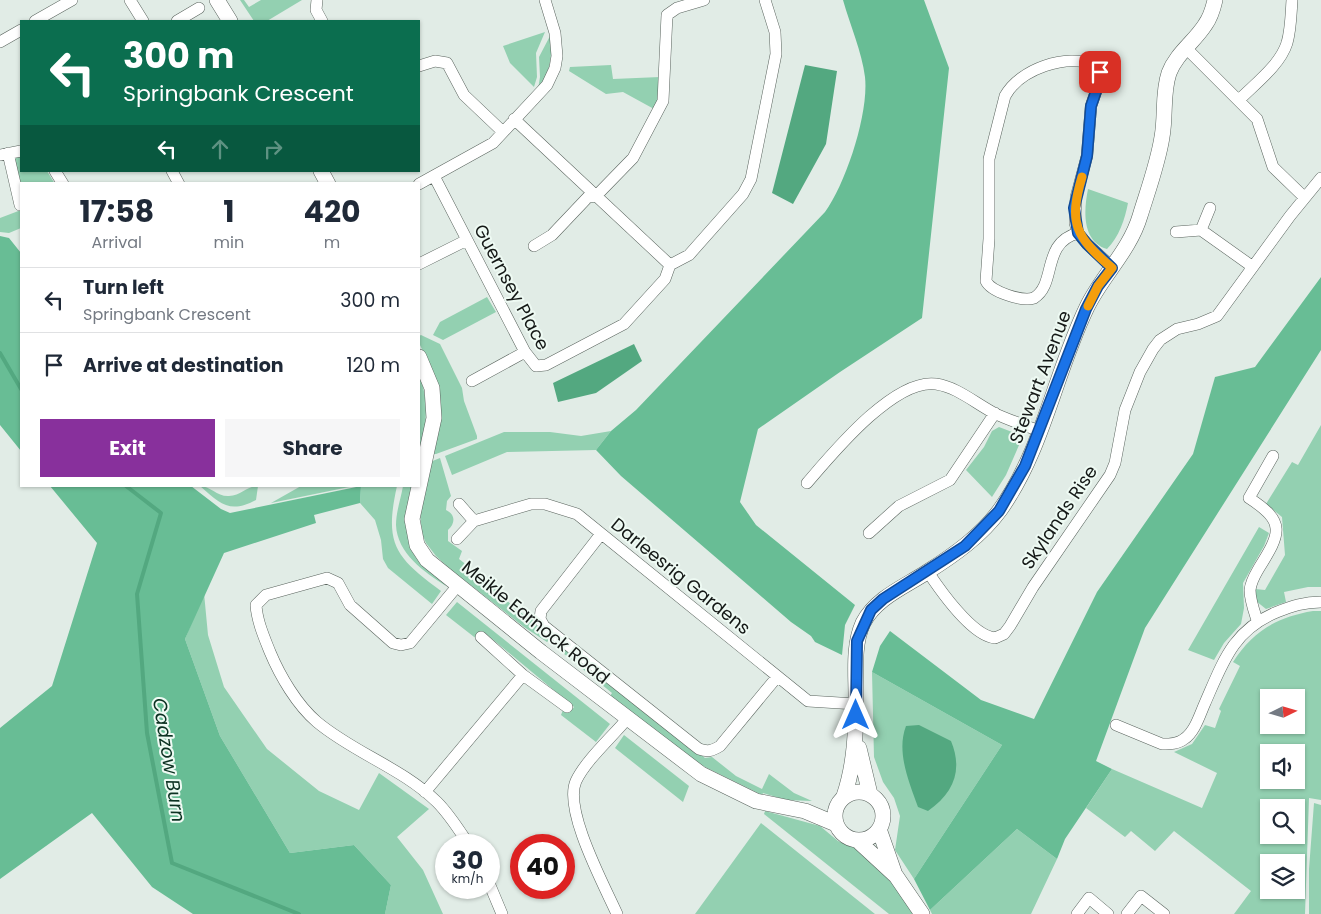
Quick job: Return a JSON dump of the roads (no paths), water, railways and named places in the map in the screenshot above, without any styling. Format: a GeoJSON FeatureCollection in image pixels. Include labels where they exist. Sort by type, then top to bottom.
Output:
{"type":"FeatureCollection","features":[{"type":"Feature","properties":{"kind":"street"},"geometry":{"type":"LineString","coordinates":[[36,20],[52,5],[72,0]]}},
{"type":"Feature","properties":{"kind":"street"},"geometry":{"type":"LineString","coordinates":[[130,0],[142,20]]}},
{"type":"Feature","properties":{"kind":"street"},"geometry":{"type":"LineString","coordinates":[[217,0],[229,20]]}},
{"type":"Feature","properties":{"kind":"street"},"geometry":{"type":"LineString","coordinates":[[317,0],[316,10],[321,20]]}},
{"type":"Feature","properties":{"kind":"street"},"geometry":{"type":"LineString","coordinates":[[420,183],[486,148],[546,85],[556,68],[557,46],[545,0]]}},
{"type":"Feature","properties":{"kind":"street"},"geometry":{"type":"LineString","coordinates":[[534,246],[552,235],[588,197],[596,196],[634,158],[663,101],[667,15],[677,8],[704,0]]}},
{"type":"Feature","properties":{"kind":"street"},"geometry":{"type":"LineString","coordinates":[[514,120],[670,265],[689,255],[743,194],[751,179],[776,54],[775,32],[765,0]]}},
{"type":"Feature","properties":{"kind":"street","name":"Stewart Avenue"},"geometry":{"type":"LineString","coordinates":[[842,799],[853,762],[856,726],[857,641],[862,625],[871,610],[883,599],[928,572],[965,546],[999,511],[1025,466],[1086,309],[1098,286],[1112,268],[1133,234],[1139,219],[1162,140],[1166,85],[1176,60],[1206,24],[1215,0]]}},
{"type":"Feature","properties":{"kind":"street"},"geometry":{"type":"LineString","coordinates":[[1240,99],[1273,66],[1286,45],[1290,32],[1292,0]]}},
{"type":"Feature","properties":{"kind":"street"},"geometry":{"type":"LineString","coordinates":[[179,20],[199,8]]}},
{"type":"Feature","properties":{"kind":"street"},"geometry":{"type":"LineString","coordinates":[[0,42],[20,31]]}},
{"type":"Feature","properties":{"kind":"street"},"geometry":{"type":"LineString","coordinates":[[1187,48],[1240,99],[1262,127],[1267,153],[1273,167],[1304,197]]}},
{"type":"Feature","properties":{"kind":"street"},"geometry":{"type":"LineString","coordinates":[[1078,233],[1067,236],[1056,249],[1042,290],[1034,298],[1024,299],[993,290],[988,285],[986,275],[989,239],[989,159],[1005,96],[1010,88],[1024,76],[1066,60],[1083,61],[1095,65],[1101,77],[1091,106],[1087,156],[1076,197],[1075,223],[1078,233],[1087,244],[1112,268]]}},
{"type":"Feature","properties":{"kind":"street"},"geometry":{"type":"LineString","coordinates":[[420,66],[436,61],[447,63],[464,95],[503,132]]}},
{"type":"Feature","properties":{"kind":"street"},"geometry":{"type":"LineString","coordinates":[[20,151],[4,154],[20,205]]}},
{"type":"Feature","properties":{"kind":"street","name":"Guernsey Place"},"geometry":{"type":"LineString","coordinates":[[434,176],[525,352],[536,366],[546,365],[624,324],[665,279],[670,265]]}},
{"type":"Feature","properties":{"kind":"street","name":"Skylands Rise"},"geometry":{"type":"LineString","coordinates":[[928,572],[949,604],[986,635],[995,638],[1004,634],[1033,587],[1113,470],[1124,410],[1140,372],[1153,350],[1160,340],[1176,329],[1198,324],[1217,316],[1304,197],[1321,178]]}},
{"type":"Feature","properties":{"kind":"street"},"geometry":{"type":"LineString","coordinates":[[1201,230],[1210,208]]}},
{"type":"Feature","properties":{"kind":"street"},"geometry":{"type":"LineString","coordinates":[[1176,232],[1201,230],[1253,267]]}},
{"type":"Feature","properties":{"kind":"street"},"geometry":{"type":"LineString","coordinates":[[420,264],[467,240]]}},
{"type":"Feature","properties":{"kind":"street"},"geometry":{"type":"LineString","coordinates":[[472,381],[525,352]]}},
{"type":"Feature","properties":{"kind":"street","name":"Meikle Earnock Road"},"geometry":{"type":"LineString","coordinates":[[420,359],[432,388],[434,418],[420,480]]}},
{"type":"Feature","properties":{"kind":"street"},"geometry":{"type":"LineString","coordinates":[[807,483],[846,438],[879,409],[904,392],[919,385],[935,384],[950,388],[995,413],[1040,431]]}},
{"type":"Feature","properties":{"kind":"street"},"geometry":{"type":"LineString","coordinates":[[869,533],[899,506],[950,480],[985,432],[995,413]]}},
{"type":"Feature","properties":{"kind":"street"},"geometry":{"type":"LineString","coordinates":[[1257,620],[1251,600],[1253,579],[1276,539],[1276,530],[1274,518],[1264,508],[1249,498],[1273,456]]}},
{"type":"Feature","properties":{"kind":"street","name":"Meikle Earnock Road"},"geometry":{"type":"LineString","coordinates":[[418,487],[414,507],[414,532],[418,545],[428,560],[627,719],[701,774],[756,800],[805,812],[836,824]]}},
{"type":"Feature","properties":{"kind":"street"},"geometry":{"type":"LineString","coordinates":[[457,540],[474,521],[459,504]]}},
{"type":"Feature","properties":{"kind":"street","name":"Darleesrig Gardens"},"geometry":{"type":"LineString","coordinates":[[474,521],[531,504],[545,504],[577,514],[808,701],[856,704]]}},
{"type":"Feature","properties":{"kind":"street"},"geometry":{"type":"LineString","coordinates":[[601,534],[541,611],[540,619],[550,630],[699,750],[709,752],[720,746],[777,677]]}},
{"type":"Feature","properties":{"kind":"street"},"geometry":{"type":"LineString","coordinates":[[459,584],[410,643],[401,645],[392,643],[350,605],[338,583],[327,578],[266,595],[256,605],[263,633],[284,681],[316,721],[425,792],[437,802],[462,834]]}},
{"type":"Feature","properties":{"kind":"street"},"geometry":{"type":"LineString","coordinates":[[1116,725],[1162,744],[1170,744],[1185,739],[1198,720],[1234,643],[1257,620],[1300,602],[1321,602]]}},
{"type":"Feature","properties":{"kind":"street"},"geometry":{"type":"LineString","coordinates":[[481,637],[523,675],[567,708]]}},
{"type":"Feature","properties":{"kind":"street"},"geometry":{"type":"LineString","coordinates":[[425,792],[523,675]]}},
{"type":"Feature","properties":{"kind":"street"},"geometry":{"type":"LineString","coordinates":[[616,914],[575,817],[573,790],[583,771],[627,719]]}},
{"type":"Feature","properties":{"kind":"street","name":"Stewart Avenue"},"geometry":{"type":"LineString","coordinates":[[856,726],[863,768],[870,794]]}},
{"type":"Feature","properties":{"kind":"street"},"geometry":{"type":"LineString","coordinates":[[805,812],[861,792],[870,794],[880,804],[882,810],[883,816],[879,829],[866,839],[848,838],[836,824],[834,816],[842,799]]}},
{"type":"Feature","properties":{"kind":"street"},"geometry":{"type":"LineString","coordinates":[[879,829],[896,876]]}},
{"type":"Feature","properties":{"kind":"street"},"geometry":{"type":"LineString","coordinates":[[857,840],[896,876],[922,914]]}},
{"type":"Feature","properties":{"kind":"street"},"geometry":{"type":"LineString","coordinates":[[1127,914],[1141,896],[1164,914]]}},
{"type":"Feature","properties":{"kind":"street"},"geometry":{"type":"LineString","coordinates":[[1077,914],[1089,898],[1108,914]]}},
{"type":"Feature","properties":{"kind":"street"},"geometry":{"type":"LineString","coordinates":[[496,899],[502,914]]}},
{"type":"Feature","properties":{"kind":"waterway","name":"Cadzow Burn"},"geometry":{"type":"LineString","coordinates":[[0,353],[20,387]]}},
{"type":"Feature","properties":{"kind":"waterway","name":"Cadzow Burn"},"geometry":{"type":"LineString","coordinates":[[127,487],[161,513],[137,594],[147,733],[172,863],[299,914]]}}]}
